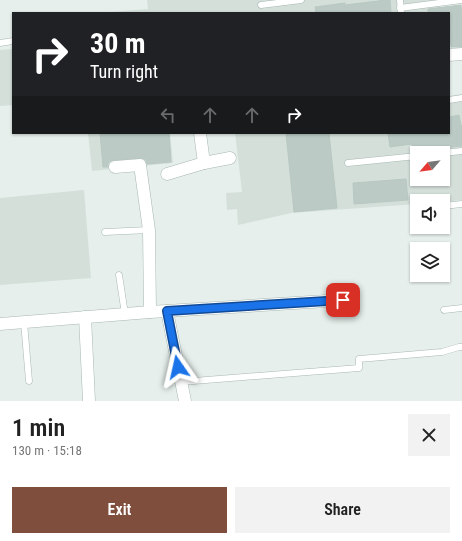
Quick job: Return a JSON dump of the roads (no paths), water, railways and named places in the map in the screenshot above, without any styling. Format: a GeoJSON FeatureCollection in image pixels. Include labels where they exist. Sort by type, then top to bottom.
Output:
{"type":"FeatureCollection","features":[{"type":"Feature","properties":{"kind":"street"},"geometry":{"type":"LineString","coordinates":[[450,55],[462,54]]}},
{"type":"Feature","properties":{"kind":"street"},"geometry":{"type":"LineString","coordinates":[[200,134],[204,163]]}},
{"type":"Feature","properties":{"kind":"street"},"geometry":{"type":"LineString","coordinates":[[167,174],[204,163],[230,158]]}},
{"type":"Feature","properties":{"kind":"street"},"geometry":{"type":"LineString","coordinates":[[115,167],[140,165],[149,230],[150,312]]}},
{"type":"Feature","properties":{"kind":"street"},"geometry":{"type":"LineString","coordinates":[[0,324],[150,312],[343,300]]}},
{"type":"Feature","properties":{"kind":"street"},"geometry":{"type":"LineString","coordinates":[[167,311],[185,401]]}},
{"type":"Feature","properties":{"kind":"street"},"geometry":{"type":"LineString","coordinates":[[85,317],[89,401]]}},
{"type":"Feature","properties":{"kind":"lane"},"geometry":{"type":"LineString","coordinates":[[261,5],[301,0]]}},
{"type":"Feature","properties":{"kind":"lane"},"geometry":{"type":"LineString","coordinates":[[400,0],[401,10],[462,0]]}},
{"type":"Feature","properties":{"kind":"lane"},"geometry":{"type":"LineString","coordinates":[[0,43],[12,41]]}},
{"type":"Feature","properties":{"kind":"lane"},"geometry":{"type":"LineString","coordinates":[[450,100],[462,98]]}},
{"type":"Feature","properties":{"kind":"lane"},"geometry":{"type":"LineString","coordinates":[[450,152],[462,151]]}},
{"type":"Feature","properties":{"kind":"lane"},"geometry":{"type":"LineString","coordinates":[[348,163],[410,157]]}},
{"type":"Feature","properties":{"kind":"lane"},"geometry":{"type":"LineString","coordinates":[[450,205],[462,204]]}},
{"type":"Feature","properties":{"kind":"lane"},"geometry":{"type":"LineString","coordinates":[[105,232],[149,230]]}},
{"type":"Feature","properties":{"kind":"lane"},"geometry":{"type":"LineString","coordinates":[[119,275],[125,314]]}},
{"type":"Feature","properties":{"kind":"lane"},"geometry":{"type":"LineString","coordinates":[[444,310],[462,308]]}},
{"type":"Feature","properties":{"kind":"lane"},"geometry":{"type":"LineString","coordinates":[[24,322],[29,381]]}},
{"type":"Feature","properties":{"kind":"lane"},"geometry":{"type":"LineString","coordinates":[[181,382],[359,368],[358,359],[442,352],[462,347]]}}]}
